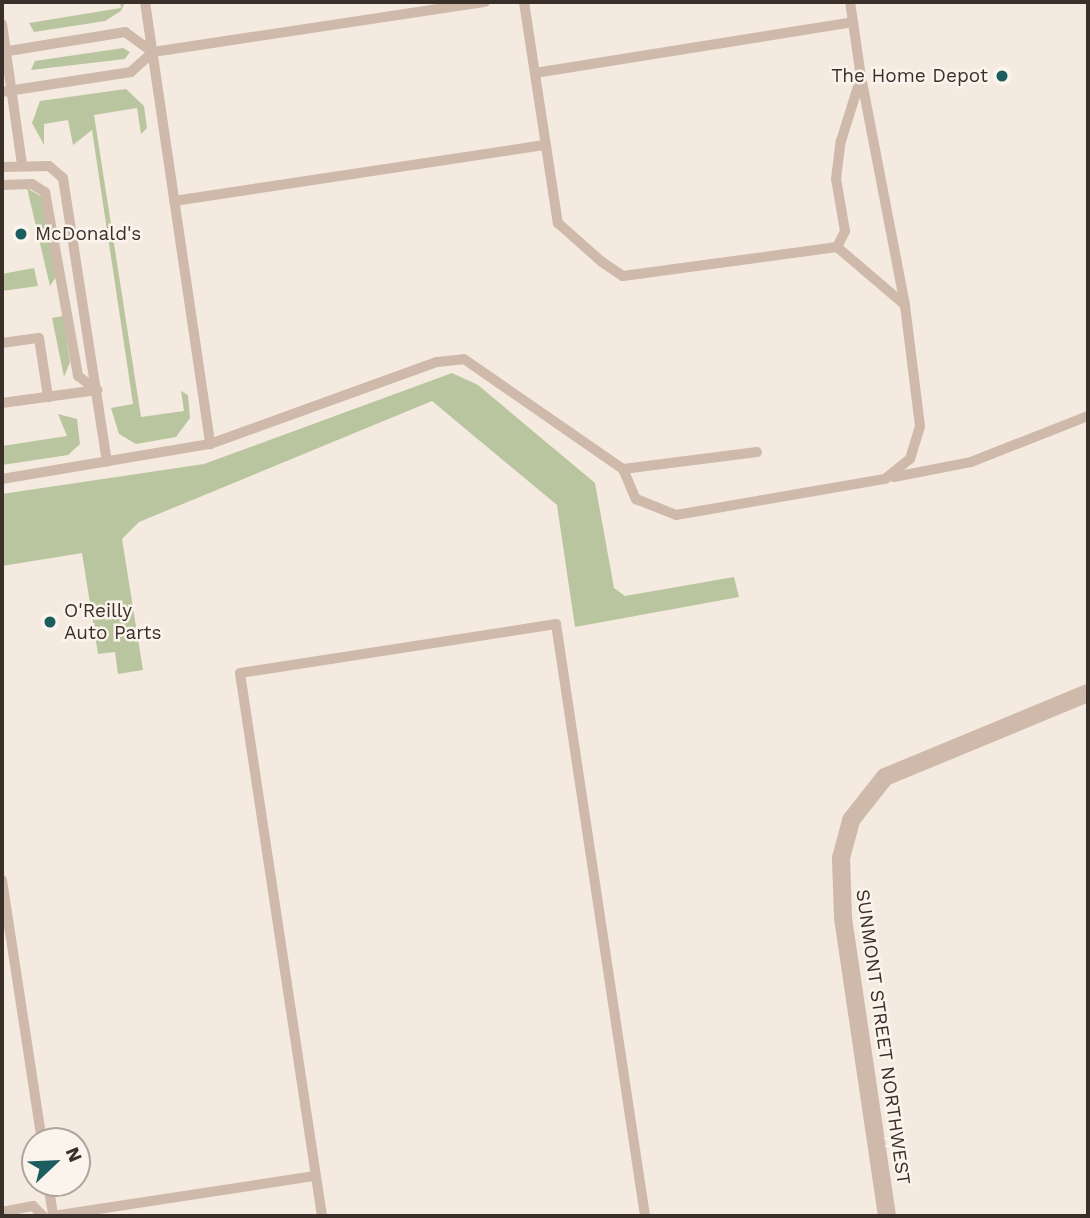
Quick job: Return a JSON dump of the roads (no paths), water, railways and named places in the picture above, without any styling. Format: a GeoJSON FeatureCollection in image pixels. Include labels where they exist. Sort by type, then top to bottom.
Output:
{"type":"FeatureCollection","features":[{"type":"Feature","properties":{"kind":"street","name":"SUNMONT STREET NORTHWEST"},"geometry":{"type":"LineString","coordinates":[[887,1216],[841,878],[850,820],[873,788],[914,763],[1088,693]]}},
{"type":"Feature","properties":{"kind":"lane"},"geometry":{"type":"LineString","coordinates":[[145,2],[210,444]]}},
{"type":"Feature","properties":{"kind":"lane"},"geometry":{"type":"LineString","coordinates":[[7,92],[131,72],[153,52],[485,2]]}},
{"type":"Feature","properties":{"kind":"lane"},"geometry":{"type":"LineString","coordinates":[[524,2],[558,223],[623,276],[837,247],[905,305]]}},
{"type":"Feature","properties":{"kind":"lane"},"geometry":{"type":"LineString","coordinates":[[850,2],[861,77],[905,305],[920,426],[910,459],[885,479]]}},
{"type":"Feature","properties":{"kind":"lane"},"geometry":{"type":"LineString","coordinates":[[535,73],[853,22]]}},
{"type":"Feature","properties":{"kind":"lane"},"geometry":{"type":"LineString","coordinates":[[2,24],[7,92],[22,163]]}},
{"type":"Feature","properties":{"kind":"lane"},"geometry":{"type":"LineString","coordinates":[[4,51],[125,32],[153,52]]}},
{"type":"Feature","properties":{"kind":"lane"},"geometry":{"type":"LineString","coordinates":[[837,247],[845,231],[836,180],[841,141],[861,77]]}},
{"type":"Feature","properties":{"kind":"lane"},"geometry":{"type":"LineString","coordinates":[[174,201],[546,145]]}},
{"type":"Feature","properties":{"kind":"lane"},"geometry":{"type":"LineString","coordinates":[[2,167],[22,163],[49,166],[63,178],[107,462]]}},
{"type":"Feature","properties":{"kind":"lane"},"geometry":{"type":"LineString","coordinates":[[2,185],[32,184],[44,192],[78,376],[96,390]]}},
{"type":"Feature","properties":{"kind":"lane"},"geometry":{"type":"LineString","coordinates":[[2,343],[39,338],[48,397]]}},
{"type":"Feature","properties":{"kind":"lane"},"geometry":{"type":"LineString","coordinates":[[2,479],[210,444],[438,362],[464,359],[623,469],[636,499],[676,515],[971,462],[1088,416]]}},
{"type":"Feature","properties":{"kind":"lane"},"geometry":{"type":"LineString","coordinates":[[2,403],[96,390]]}},
{"type":"Feature","properties":{"kind":"lane"},"geometry":{"type":"LineString","coordinates":[[623,469],[757,452]]}},
{"type":"Feature","properties":{"kind":"lane"},"geometry":{"type":"LineString","coordinates":[[322,1216],[240,673],[556,624],[645,1216]]}},
{"type":"Feature","properties":{"kind":"lane"},"geometry":{"type":"LineString","coordinates":[[2,880],[40,1127]]}},
{"type":"Feature","properties":{"kind":"lane"},"geometry":{"type":"LineString","coordinates":[[50,1197],[52,1216],[315,1176]]}},
{"type":"Feature","properties":{"kind":"lane"},"geometry":{"type":"LineString","coordinates":[[2,1212],[33,1206],[43,1216]]}},
{"type":"Feature","properties":{"kind":"place","name":"The Home Depot"},"geometry":{"type":"Point","coordinates":[1002,76]}},
{"type":"Feature","properties":{"kind":"place","name":"McDonald's"},"geometry":{"type":"Point","coordinates":[21,234]}},
{"type":"Feature","properties":{"kind":"place","name":"O'Reilly Auto Parts"},"geometry":{"type":"Point","coordinates":[50,622]}}]}
